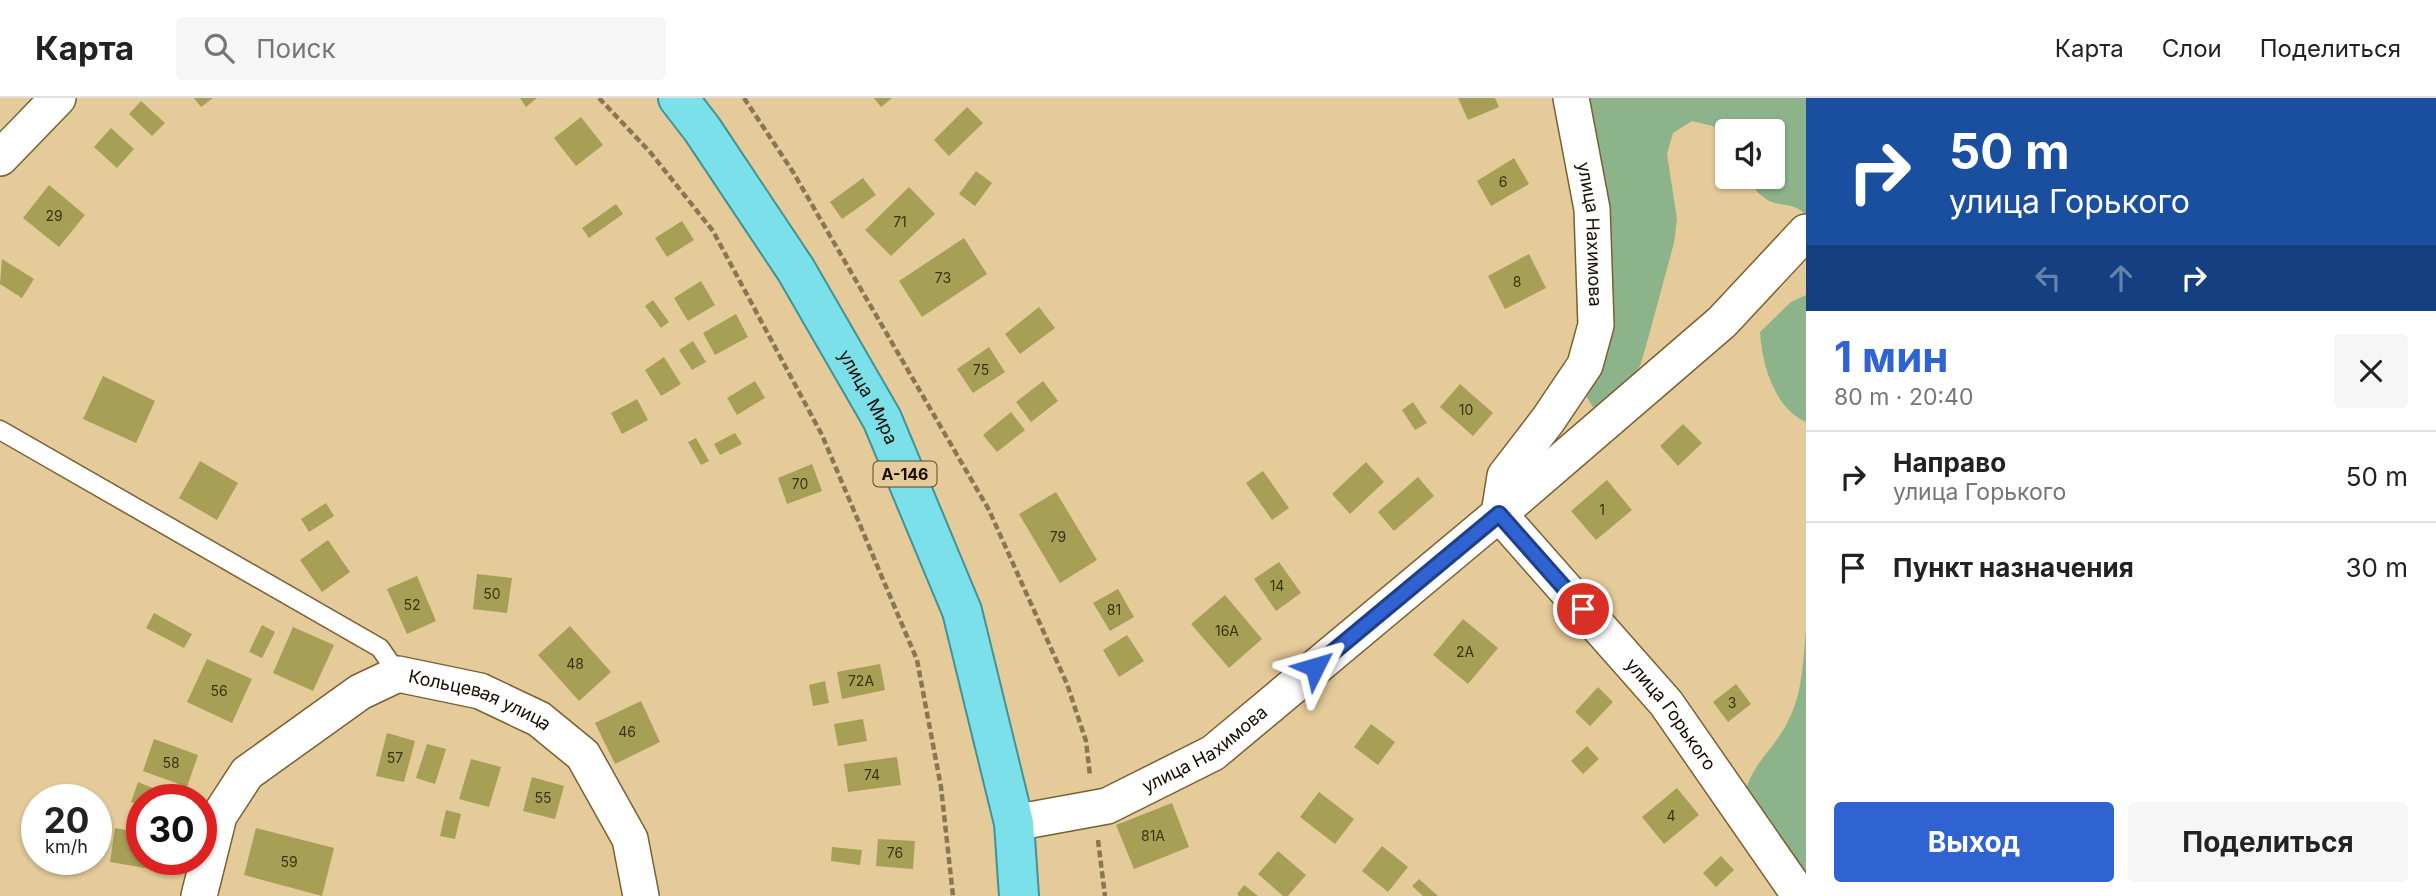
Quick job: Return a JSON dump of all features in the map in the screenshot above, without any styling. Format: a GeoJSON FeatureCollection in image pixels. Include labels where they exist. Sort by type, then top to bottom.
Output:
{"type":"FeatureCollection","features":[{"type":"Feature","properties":{"kind":"highway","name":"улица Мира"},"geometry":{"type":"LineString","coordinates":[[678,98],[702,129],[796,270],[881,419],[962,611],[1014,823],[1019,896]]}},
{"type":"Feature","properties":{"kind":"street"},"geometry":{"type":"LineString","coordinates":[[0,158],[58,98]]}},
{"type":"Feature","properties":{"kind":"street","name":"улица Нахимова"},"geometry":{"type":"LineString","coordinates":[[1499,514],[1505,475],[1548,420],[1585,365],[1596,325],[1592,209],[1571,98]]}},
{"type":"Feature","properties":{"kind":"street","name":"улица Нахимова"},"geometry":{"type":"LineString","coordinates":[[1014,823],[1107,806],[1213,753],[1499,514],[1722,322],[1806,232]]}},
{"type":"Feature","properties":{"kind":"street","name":"улица Горького"},"geometry":{"type":"LineString","coordinates":[[1499,514],[1666,703],[1800,896]]}},
{"type":"Feature","properties":{"kind":"street","name":"Кольцевая улица"},"geometry":{"type":"LineString","coordinates":[[200,896],[219,817],[247,773],[360,692],[398,674],[480,691],[539,719],[583,755],[630,839],[641,896]]}},
{"type":"Feature","properties":{"kind":"lane"},"geometry":{"type":"LineString","coordinates":[[0,430],[380,648],[398,674]]}},
{"type":"Feature","properties":{"kind":"path"},"geometry":{"type":"LineString","coordinates":[[599,98],[650,152],[713,231],[822,435],[916,660],[941,787],[953,896]]}},
{"type":"Feature","properties":{"kind":"path"},"geometry":{"type":"LineString","coordinates":[[744,98],[793,172],[989,510],[1068,684],[1086,741],[1105,896]]}},
{"type":"Feature","properties":{"kind":"green space"},"geometry":{"type":"Polygon","coordinates":[[[1583,98],[1806,98],[1806,214],[1794,207],[1766,199],[1755,189],[1785,189],[1785,119],[1715,119],[1715,127],[1692,121],[1673,133],[1667,154],[1677,219],[1674,243],[1640,366],[1628,384],[1594,409],[1584,392],[1583,98]]]}},
{"type":"Feature","properties":{"kind":"green space"},"geometry":{"type":"Polygon","coordinates":[[[1806,295],[1806,422],[1786,407],[1778,396],[1767,371],[1760,332],[1791,302],[1806,295]]]}},
{"type":"Feature","properties":{"kind":"green space"},"geometry":{"type":"Polygon","coordinates":[[[1806,629],[1806,881],[1745,791],[1753,773],[1793,710],[1801,676],[1806,629]]]}},
{"type":"Feature","properties":{"kind":"building"},"geometry":{"type":"Polygon","coordinates":[[[194,98],[213,98],[201,107],[194,98]]]}},
{"type":"Feature","properties":{"kind":"building"},"geometry":{"type":"Polygon","coordinates":[[[520,98],[537,98],[526,107],[520,98]]]}},
{"type":"Feature","properties":{"kind":"building"},"geometry":{"type":"Polygon","coordinates":[[[874,98],[892,98],[881,107],[874,98]]]}},
{"type":"Feature","properties":{"kind":"building"},"geometry":{"type":"Polygon","coordinates":[[[1458,98],[1495,98],[1499,107],[1468,120],[1458,98]]]}},
{"type":"Feature","properties":{"kind":"building"},"geometry":{"type":"Polygon","coordinates":[[[141,101],[165,123],[152,136],[129,114],[141,101]]]}},
{"type":"Feature","properties":{"kind":"building"},"geometry":{"type":"Polygon","coordinates":[[[967,107],[983,123],[949,156],[934,140],[967,107]]]}},
{"type":"Feature","properties":{"kind":"building"},"geometry":{"type":"Polygon","coordinates":[[[581,117],[603,145],[576,166],[554,138],[581,117]]]}},
{"type":"Feature","properties":{"kind":"building"},"geometry":{"type":"Polygon","coordinates":[[[111,128],[134,149],[117,168],[94,147],[111,128]]]}},
{"type":"Feature","properties":{"kind":"building"},"geometry":{"type":"Polygon","coordinates":[[[1514,158],[1529,184],[1491,206],[1477,181],[1514,158]]]}},
{"type":"Feature","properties":{"kind":"building"},"geometry":{"type":"Polygon","coordinates":[[[976,171],[992,183],[975,206],[959,194],[976,171]]]}},
{"type":"Feature","properties":{"kind":"building"},"geometry":{"type":"Polygon","coordinates":[[[863,178],[876,195],[842,219],[830,202],[863,178]]]}},
{"type":"Feature","properties":{"kind":"building"},"geometry":{"type":"Polygon","coordinates":[[[49,185],[85,215],[59,247],[23,218],[49,185]]]}},
{"type":"Feature","properties":{"kind":"building"},"geometry":{"type":"Polygon","coordinates":[[[909,187],[935,214],[891,256],[865,230],[909,187]]]}},
{"type":"Feature","properties":{"kind":"building"},"geometry":{"type":"Polygon","coordinates":[[[616,204],[623,214],[589,238],[582,228],[616,204]]]}},
{"type":"Feature","properties":{"kind":"building"},"geometry":{"type":"Polygon","coordinates":[[[682,221],[694,240],[667,257],[655,238],[682,221]]]}},
{"type":"Feature","properties":{"kind":"building"},"geometry":{"type":"Polygon","coordinates":[[[964,238],[987,274],[922,317],[899,281],[964,238]]]}},
{"type":"Feature","properties":{"kind":"building"},"geometry":{"type":"Polygon","coordinates":[[[1529,254],[1546,288],[1505,309],[1488,276],[1529,254]]]}},
{"type":"Feature","properties":{"kind":"building"},"geometry":{"type":"Polygon","coordinates":[[[2,259],[34,279],[22,298],[0,284],[2,259]]]}},
{"type":"Feature","properties":{"kind":"building"},"geometry":{"type":"Polygon","coordinates":[[[701,281],[715,305],[688,321],[674,298],[701,281]]]}},
{"type":"Feature","properties":{"kind":"building"},"geometry":{"type":"Polygon","coordinates":[[[653,300],[669,322],[661,328],[645,306],[653,300]]]}},
{"type":"Feature","properties":{"kind":"building"},"geometry":{"type":"Polygon","coordinates":[[[1039,307],[1055,328],[1020,354],[1005,334],[1039,307]]]}},
{"type":"Feature","properties":{"kind":"building"},"geometry":{"type":"Polygon","coordinates":[[[736,314],[748,337],[715,355],[703,333],[736,314]]]}},
{"type":"Feature","properties":{"kind":"building"},"geometry":{"type":"Polygon","coordinates":[[[693,341],[706,362],[692,370],[679,350],[693,341]]]}},
{"type":"Feature","properties":{"kind":"building"},"geometry":{"type":"Polygon","coordinates":[[[989,347],[1005,372],[973,393],[957,369],[989,347]]]}},
{"type":"Feature","properties":{"kind":"building"},"geometry":{"type":"Polygon","coordinates":[[[664,357],[681,384],[661,396],[645,370],[664,357]]]}},
{"type":"Feature","properties":{"kind":"building"},"geometry":{"type":"Polygon","coordinates":[[[103,376],[155,401],[136,443],[83,419],[103,376]]]}},
{"type":"Feature","properties":{"kind":"building"},"geometry":{"type":"Polygon","coordinates":[[[755,381],[765,398],[737,415],[727,398],[755,381]]]}},
{"type":"Feature","properties":{"kind":"building"},"geometry":{"type":"Polygon","coordinates":[[[1043,381],[1058,401],[1031,422],[1016,402],[1043,381]]]}},
{"type":"Feature","properties":{"kind":"building"},"geometry":{"type":"Polygon","coordinates":[[[1460,384],[1493,413],[1473,436],[1440,407],[1460,384]]]}},
{"type":"Feature","properties":{"kind":"building"},"geometry":{"type":"Polygon","coordinates":[[[637,399],[648,420],[622,434],[611,413],[637,399]]]}},
{"type":"Feature","properties":{"kind":"building"},"geometry":{"type":"Polygon","coordinates":[[[1413,402],[1427,423],[1415,430],[1402,410],[1413,402]]]}},
{"type":"Feature","properties":{"kind":"building"},"geometry":{"type":"Polygon","coordinates":[[[1011,412],[1025,430],[997,452],[983,435],[1011,412]]]}},
{"type":"Feature","properties":{"kind":"building"},"geometry":{"type":"Polygon","coordinates":[[[1683,424],[1702,443],[1678,466],[1660,446],[1683,424]]]}},
{"type":"Feature","properties":{"kind":"building"},"geometry":{"type":"Polygon","coordinates":[[[735,433],[742,444],[720,455],[714,444],[735,433]]]}},
{"type":"Feature","properties":{"kind":"building"},"geometry":{"type":"Polygon","coordinates":[[[696,438],[709,461],[701,465],[688,442],[696,438]]]}},
{"type":"Feature","properties":{"kind":"building"},"geometry":{"type":"Polygon","coordinates":[[[200,461],[238,483],[217,520],[179,498],[200,461]]]}},
{"type":"Feature","properties":{"kind":"building"},"geometry":{"type":"Polygon","coordinates":[[[1366,462],[1384,482],[1350,514],[1332,494],[1366,462]]]}},
{"type":"Feature","properties":{"kind":"building"},"geometry":{"type":"Polygon","coordinates":[[[812,464],[822,491],[787,504],[778,478],[812,464]]]}},
{"type":"Feature","properties":{"kind":"building"},"geometry":{"type":"Polygon","coordinates":[[[1263,471],[1289,508],[1272,520],[1246,483],[1263,471]]]}},
{"type":"Feature","properties":{"kind":"building"},"geometry":{"type":"Polygon","coordinates":[[[1418,477],[1434,496],[1394,531],[1378,512],[1418,477]]]}},
{"type":"Feature","properties":{"kind":"building"},"geometry":{"type":"Polygon","coordinates":[[[1607,480],[1632,510],[1596,540],[1571,511],[1607,480]]]}},
{"type":"Feature","properties":{"kind":"building"},"geometry":{"type":"Polygon","coordinates":[[[1056,492],[1097,560],[1060,583],[1019,514],[1056,492]]]}},
{"type":"Feature","properties":{"kind":"building"},"geometry":{"type":"Polygon","coordinates":[[[326,503],[334,516],[309,532],[301,519],[326,503]]]}},
{"type":"Feature","properties":{"kind":"building"},"geometry":{"type":"Polygon","coordinates":[[[328,540],[350,572],[322,592],[300,560],[328,540]]]}},
{"type":"Feature","properties":{"kind":"building"},"geometry":{"type":"Polygon","coordinates":[[[1279,562],[1301,593],[1276,611],[1254,579],[1279,562]]]}},
{"type":"Feature","properties":{"kind":"building"},"geometry":{"type":"Polygon","coordinates":[[[477,574],[512,578],[507,613],[473,609],[477,574]]]}},
{"type":"Feature","properties":{"kind":"building"},"geometry":{"type":"Polygon","coordinates":[[[417,576],[436,621],[407,634],[387,589],[417,576]]]}},
{"type":"Feature","properties":{"kind":"building"},"geometry":{"type":"Polygon","coordinates":[[[1118,589],[1134,617],[1110,631],[1093,603],[1118,589]]]}},
{"type":"Feature","properties":{"kind":"building"},"geometry":{"type":"Polygon","coordinates":[[[1225,595],[1262,639],[1229,668],[1191,624],[1225,595]]]}},
{"type":"Feature","properties":{"kind":"building"},"geometry":{"type":"Polygon","coordinates":[[[154,613],[192,634],[184,648],[146,628],[154,613]]]}},
{"type":"Feature","properties":{"kind":"building"},"geometry":{"type":"Polygon","coordinates":[[[1463,619],[1498,648],[1468,684],[1433,655],[1463,619]]]}},
{"type":"Feature","properties":{"kind":"building"},"geometry":{"type":"Polygon","coordinates":[[[262,625],[275,632],[262,658],[249,652],[262,625]]]}},
{"type":"Feature","properties":{"kind":"building"},"geometry":{"type":"Polygon","coordinates":[[[570,626],[611,672],[579,701],[538,655],[570,626]]]}},
{"type":"Feature","properties":{"kind":"building"},"geometry":{"type":"Polygon","coordinates":[[[293,627],[334,645],[313,691],[273,673],[293,627]]]}},
{"type":"Feature","properties":{"kind":"building"},"geometry":{"type":"Polygon","coordinates":[[[1127,635],[1144,661],[1119,677],[1103,650],[1127,635]]]}},
{"type":"Feature","properties":{"kind":"building"},"geometry":{"type":"Polygon","coordinates":[[[207,659],[252,679],[232,723],[187,702],[207,659]]]}},
{"type":"Feature","properties":{"kind":"building"},"geometry":{"type":"Polygon","coordinates":[[[880,664],[885,690],[842,699],[837,672],[880,664]]]}},
{"type":"Feature","properties":{"kind":"building"},"geometry":{"type":"Polygon","coordinates":[[[825,681],[829,703],[813,706],[809,685],[825,681]]]}},
{"type":"Feature","properties":{"kind":"building"},"geometry":{"type":"Polygon","coordinates":[[[1736,684],[1751,704],[1728,722],[1713,702],[1736,684]]]}},
{"type":"Feature","properties":{"kind":"building"},"geometry":{"type":"Polygon","coordinates":[[[1598,687],[1613,702],[1590,726],[1575,712],[1598,687]]]}},
{"type":"Feature","properties":{"kind":"building"},"geometry":{"type":"Polygon","coordinates":[[[641,701],[660,742],[615,764],[595,723],[641,701]]]}},
{"type":"Feature","properties":{"kind":"building"},"geometry":{"type":"Polygon","coordinates":[[[863,719],[867,741],[838,746],[834,724],[863,719]]]}},
{"type":"Feature","properties":{"kind":"building"},"geometry":{"type":"Polygon","coordinates":[[[1371,724],[1395,742],[1378,765],[1354,747],[1371,724]]]}},
{"type":"Feature","properties":{"kind":"building"},"geometry":{"type":"Polygon","coordinates":[[[387,733],[415,741],[404,782],[376,776],[387,733]]]}},
{"type":"Feature","properties":{"kind":"building"},"geometry":{"type":"Polygon","coordinates":[[[154,739],[198,755],[188,784],[179,784],[143,771],[154,739]]]}},
{"type":"Feature","properties":{"kind":"building"},"geometry":{"type":"Polygon","coordinates":[[[427,744],[446,749],[435,784],[416,778],[427,744]]]}},
{"type":"Feature","properties":{"kind":"building"},"geometry":{"type":"Polygon","coordinates":[[[1587,746],[1599,759],[1583,774],[1571,761],[1587,746]]]}},
{"type":"Feature","properties":{"kind":"building"},"geometry":{"type":"Polygon","coordinates":[[[897,757],[901,785],[848,792],[844,764],[897,757]]]}},
{"type":"Feature","properties":{"kind":"building"},"geometry":{"type":"Polygon","coordinates":[[[471,759],[501,767],[489,807],[459,799],[471,759]]]}},
{"type":"Feature","properties":{"kind":"building"},"geometry":{"type":"Polygon","coordinates":[[[532,777],[564,786],[555,819],[523,811],[532,777]]]}},
{"type":"Feature","properties":{"kind":"building"},"geometry":{"type":"Polygon","coordinates":[[[1677,788],[1699,815],[1664,844],[1642,817],[1677,788]]]}},
{"type":"Feature","properties":{"kind":"building"},"geometry":{"type":"Polygon","coordinates":[[[1319,792],[1354,819],[1335,844],[1300,817],[1319,792]]]}},
{"type":"Feature","properties":{"kind":"building"},"geometry":{"type":"Polygon","coordinates":[[[1172,803],[1189,847],[1134,869],[1116,825],[1172,803]]]}},
{"type":"Feature","properties":{"kind":"building"},"geometry":{"type":"Polygon","coordinates":[[[446,810],[461,814],[455,839],[440,836],[446,810]]]}},
{"type":"Feature","properties":{"kind":"building"},"geometry":{"type":"Polygon","coordinates":[[[115,828],[126,830],[126,865],[112,862],[115,828]]]}},
{"type":"Feature","properties":{"kind":"building"},"geometry":{"type":"Polygon","coordinates":[[[256,828],[334,848],[322,896],[244,875],[256,828]]]}},
{"type":"Feature","properties":{"kind":"building"},"geometry":{"type":"Polygon","coordinates":[[[878,839],[915,841],[913,869],[876,866],[878,839]]]}},
{"type":"Feature","properties":{"kind":"building"},"geometry":{"type":"Polygon","coordinates":[[[1382,846],[1408,867],[1388,892],[1362,871],[1382,846]]]}},
{"type":"Feature","properties":{"kind":"building"},"geometry":{"type":"Polygon","coordinates":[[[832,847],[862,850],[860,865],[831,861],[832,847]]]}},
{"type":"Feature","properties":{"kind":"building"},"geometry":{"type":"Polygon","coordinates":[[[1278,851],[1306,875],[1288,896],[1283,896],[1258,874],[1278,851]]]}},
{"type":"Feature","properties":{"kind":"building"},"geometry":{"type":"Polygon","coordinates":[[[1721,856],[1734,870],[1716,887],[1703,873],[1721,856]]]}},
{"type":"Feature","properties":{"kind":"building"},"geometry":{"type":"Polygon","coordinates":[[[1419,879],[1438,896],[1423,896],[1412,886],[1419,879]]]}},
{"type":"Feature","properties":{"kind":"building"},"geometry":{"type":"Polygon","coordinates":[[[1244,885],[1258,896],[1239,896],[1237,894],[1244,885]]]}},
{"type":"Feature","properties":{"kind":"route"},"geometry":{"type":"LineString","coordinates":[[1315,667],[1499,514],[1583,609]]}}]}
